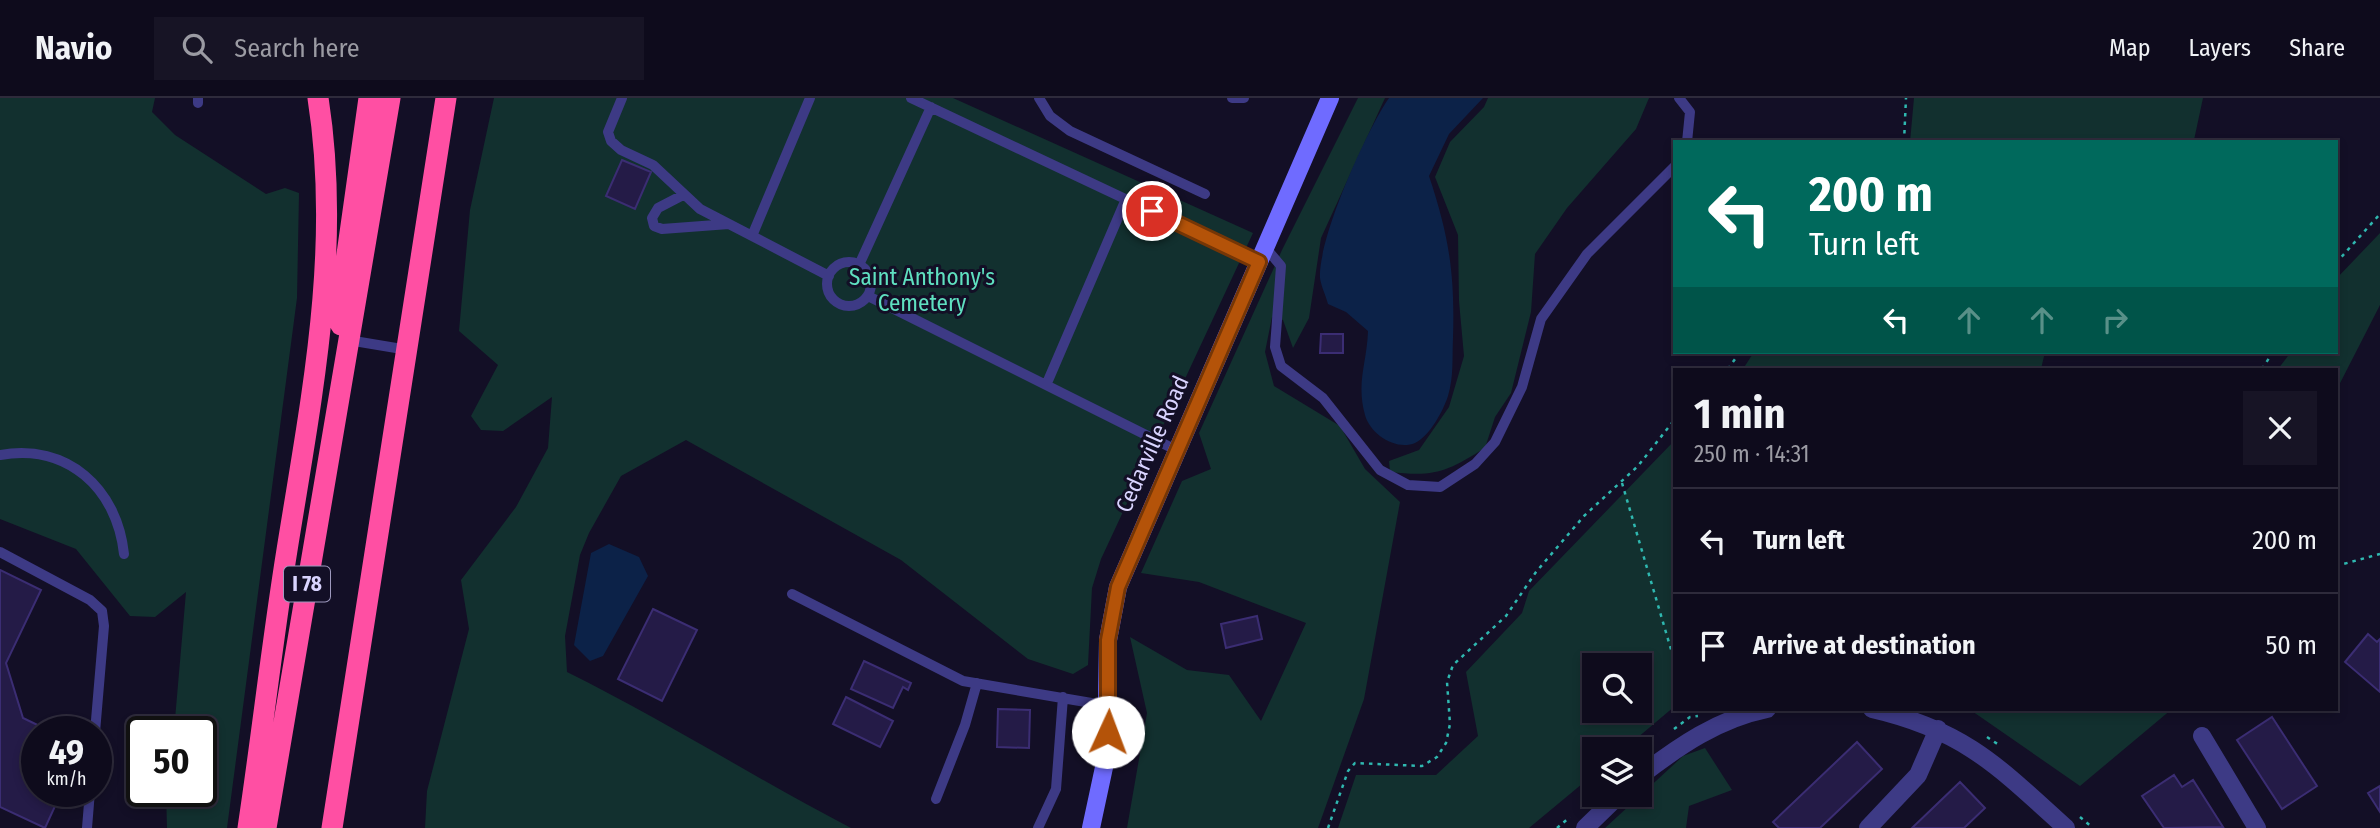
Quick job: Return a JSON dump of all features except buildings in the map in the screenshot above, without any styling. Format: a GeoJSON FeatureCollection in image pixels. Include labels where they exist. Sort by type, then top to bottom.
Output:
{"type":"FeatureCollection","features":[{"type":"Feature","properties":{"kind":"highway"},"geometry":{"type":"LineString","coordinates":[[248,828],[275,629],[322,331],[326,201],[318,98]]}},
{"type":"Feature","properties":{"kind":"highway"},"geometry":{"type":"LineString","coordinates":[[348,340],[338,318],[369,98]]}},
{"type":"Feature","properties":{"kind":"highway","name":"I 78"},"geometry":{"type":"LineString","coordinates":[[266,828],[390,98]]}},
{"type":"Feature","properties":{"kind":"highway"},"geometry":{"type":"LineString","coordinates":[[332,828],[446,98]]}},
{"type":"Feature","properties":{"kind":"main road","name":"Cedarville Road"},"geometry":{"type":"LineString","coordinates":[[1091,828],[1107,758],[1110,706],[1108,640],[1118,587],[1330,98]]}},
{"type":"Feature","properties":{"kind":"street"},"geometry":{"type":"LineString","coordinates":[[1652,767],[1684,742],[1739,715],[1758,711]]}},
{"type":"Feature","properties":{"kind":"street"},"geometry":{"type":"LineString","coordinates":[[1879,711],[1938,729],[1973,748],[2066,828]]}},
{"type":"Feature","properties":{"kind":"street"},"geometry":{"type":"LineString","coordinates":[[1868,828],[1914,782],[1938,729]]}},
{"type":"Feature","properties":{"kind":"street"},"geometry":{"type":"LineString","coordinates":[[2202,736],[2257,828]]}},
{"type":"Feature","properties":{"kind":"street"},"geometry":{"type":"LineString","coordinates":[[1585,828],[1607,807]]}},
{"type":"Feature","properties":{"kind":"lane"},"geometry":{"type":"LineString","coordinates":[[622,98],[608,132],[611,141],[621,150],[653,165],[700,209],[829,276]]}},
{"type":"Feature","properties":{"kind":"lane"},"geometry":{"type":"LineString","coordinates":[[752,236],[810,98]]}},
{"type":"Feature","properties":{"kind":"lane"},"geometry":{"type":"LineString","coordinates":[[911,98],[1126,199],[1262,254],[1281,266],[1276,347],[1281,366],[1323,398],[1380,470],[1408,485],[1440,487],[1475,464],[1495,442],[1522,387],[1542,319],[1587,254],[1673,168]]}},
{"type":"Feature","properties":{"kind":"lane"},"geometry":{"type":"LineString","coordinates":[[1039,98],[1050,116],[1070,131],[1205,194]]}},
{"type":"Feature","properties":{"kind":"lane"},"geometry":{"type":"LineString","coordinates":[[1232,98],[1244,98]]}},
{"type":"Feature","properties":{"kind":"lane"},"geometry":{"type":"LineString","coordinates":[[1679,98],[1690,112],[1688,140]]}},
{"type":"Feature","properties":{"kind":"lane"},"geometry":{"type":"LineString","coordinates":[[859,265],[931,107]]}},
{"type":"Feature","properties":{"kind":"lane"},"geometry":{"type":"LineString","coordinates":[[683,195],[658,208],[652,218],[654,226],[662,229],[729,224]]}},
{"type":"Feature","properties":{"kind":"lane"},"geometry":{"type":"LineString","coordinates":[[1047,383],[1126,199]]}},
{"type":"Feature","properties":{"kind":"lane"},"geometry":{"type":"LineString","coordinates":[[838,265],[859,265],[869,275],[868,296],[850,306],[836,302],[828,290],[829,276],[838,265]]}},
{"type":"Feature","properties":{"kind":"lane"},"geometry":{"type":"LineString","coordinates":[[868,296],[1047,383],[1176,450]]}},
{"type":"Feature","properties":{"kind":"lane"},"geometry":{"type":"LineString","coordinates":[[348,340],[408,351]]}},
{"type":"Feature","properties":{"kind":"lane"},"geometry":{"type":"LineString","coordinates":[[0,455],[20,452],[49,455],[95,483],[112,505],[122,534],[124,554]]}},
{"type":"Feature","properties":{"kind":"lane"},"geometry":{"type":"LineString","coordinates":[[0,552],[90,600],[102,611],[104,626],[96,716]]}},
{"type":"Feature","properties":{"kind":"lane"},"geometry":{"type":"LineString","coordinates":[[792,594],[963,681],[1110,706]]}},
{"type":"Feature","properties":{"kind":"lane"},"geometry":{"type":"LineString","coordinates":[[936,799],[965,725],[977,683]]}},
{"type":"Feature","properties":{"kind":"lane"},"geometry":{"type":"LineString","coordinates":[[1038,828],[1056,789],[1063,698]]}},
{"type":"Feature","properties":{"kind":"lane"},"geometry":{"type":"LineString","coordinates":[[87,828],[89,807]]}},
{"type":"Feature","properties":{"kind":"path"},"geometry":{"type":"LineString","coordinates":[[1904,140],[1906,98]]}},
{"type":"Feature","properties":{"kind":"path"},"geometry":{"type":"LineString","coordinates":[[2338,261],[2380,214]]}},
{"type":"Feature","properties":{"kind":"path"},"geometry":{"type":"LineString","coordinates":[[1328,828],[1344,780],[1355,763],[1422,766],[1437,758],[1446,743],[1450,724],[1447,682],[1453,665],[1506,616],[1536,572],[1584,516],[1612,488],[1622,483],[1673,421]]}},
{"type":"Feature","properties":{"kind":"path"},"geometry":{"type":"LineString","coordinates":[[1622,483],[1673,656]]}},
{"type":"Feature","properties":{"kind":"path"},"geometry":{"type":"LineString","coordinates":[[2338,565],[2380,554]]}},
{"type":"Feature","properties":{"kind":"path"},"geometry":{"type":"LineString","coordinates":[[1688,711],[1690,717]]}},
{"type":"Feature","properties":{"kind":"green space"},"geometry":{"type":"Polygon","coordinates":[[[0,98],[155,98],[152,112],[175,135],[266,194],[285,188],[299,193],[297,298],[227,828],[167,828],[166,807],[217,807],[217,716],[175,716],[186,592],[155,617],[130,616],[76,549],[0,519],[0,98]]]}},
{"type":"Feature","properties":{"kind":"green space","name":"Saint Anthony's Cemetery"},"geometry":{"type":"Polygon","coordinates":[[[494,98],[953,98],[1253,233],[1101,559],[1092,588],[1088,665],[1073,674],[1028,659],[901,560],[686,440],[621,476],[589,533],[580,555],[565,636],[567,672],[851,828],[425,828],[427,791],[469,629],[461,580],[516,507],[548,448],[552,397],[503,431],[481,430],[471,416],[498,365],[459,331],[470,210],[494,98]]]}},
{"type":"Feature","properties":{"kind":"green space"},"geometry":{"type":"Polygon","coordinates":[[[1358,98],[1385,98],[1321,238],[1309,318],[1293,348],[1283,320],[1272,317],[1265,352],[1274,386],[1340,426],[1365,469],[1400,502],[1364,699],[1318,828],[1127,828],[1147,713],[1130,637],[1187,670],[1229,675],[1261,721],[1306,623],[1199,582],[1141,573],[1182,481],[1211,469],[1199,433],[1282,250],[1358,98]]]}},
{"type":"Feature","properties":{"kind":"green space"},"geometry":{"type":"Polygon","coordinates":[[[1488,98],[1649,98],[1636,129],[1567,208],[1535,254],[1531,312],[1511,393],[1495,417],[1485,448],[1440,471],[1419,474],[1390,472],[1389,461],[1419,450],[1449,407],[1464,356],[1459,301],[1458,235],[1435,177],[1450,142],[1484,107],[1488,98]]]}},
{"type":"Feature","properties":{"kind":"green space"},"geometry":{"type":"Polygon","coordinates":[[[1914,98],[2203,98],[2194,140],[1910,140],[1914,98]]]}},
{"type":"Feature","properties":{"kind":"green space"},"geometry":{"type":"Polygon","coordinates":[[[2380,233],[2380,305],[2338,387],[2338,368],[2279,368],[2289,354],[2338,354],[2338,277],[2380,233]]]}},
{"type":"Feature","properties":{"kind":"green space"},"geometry":{"type":"Polygon","coordinates":[[[1753,354],[2045,354],[2041,368],[1744,368],[1753,354]]]}},
{"type":"Feature","properties":{"kind":"green space"},"geometry":{"type":"Polygon","coordinates":[[[1673,442],[1673,708],[1638,737],[1582,737],[1582,784],[1529,828],[1338,828],[1356,775],[1436,775],[1478,736],[1466,672],[1522,613],[1529,591],[1673,442]]]}},
{"type":"Feature","properties":{"kind":"green space"},"geometry":{"type":"Polygon","coordinates":[[[1972,711],[2170,711],[2080,786],[1972,711]]]}},
{"type":"Feature","properties":{"kind":"green space"},"geometry":{"type":"Polygon","coordinates":[[[1705,748],[1732,790],[1689,806],[1686,828],[1605,828],[1628,807],[1652,807],[1652,785],[1683,756],[1705,748]]]}},
{"type":"Feature","properties":{"kind":"water"},"geometry":{"type":"Polygon","coordinates":[[[1389,98],[1483,98],[1449,134],[1429,176],[1446,237],[1452,274],[1452,374],[1448,396],[1435,422],[1421,440],[1408,445],[1392,443],[1385,439],[1372,429],[1368,422],[1362,392],[1368,331],[1346,312],[1328,304],[1320,278],[1321,260],[1345,186],[1368,135],[1389,98]]]}},
{"type":"Feature","properties":{"kind":"water"},"geometry":{"type":"Polygon","coordinates":[[[609,544],[639,557],[648,576],[603,656],[590,661],[574,645],[591,553],[609,544]]]}},
{"type":"Feature","properties":{"kind":"route"},"geometry":{"type":"LineString","coordinates":[[1108,732],[1108,640],[1118,587],[1259,262],[1152,211]]}}]}
